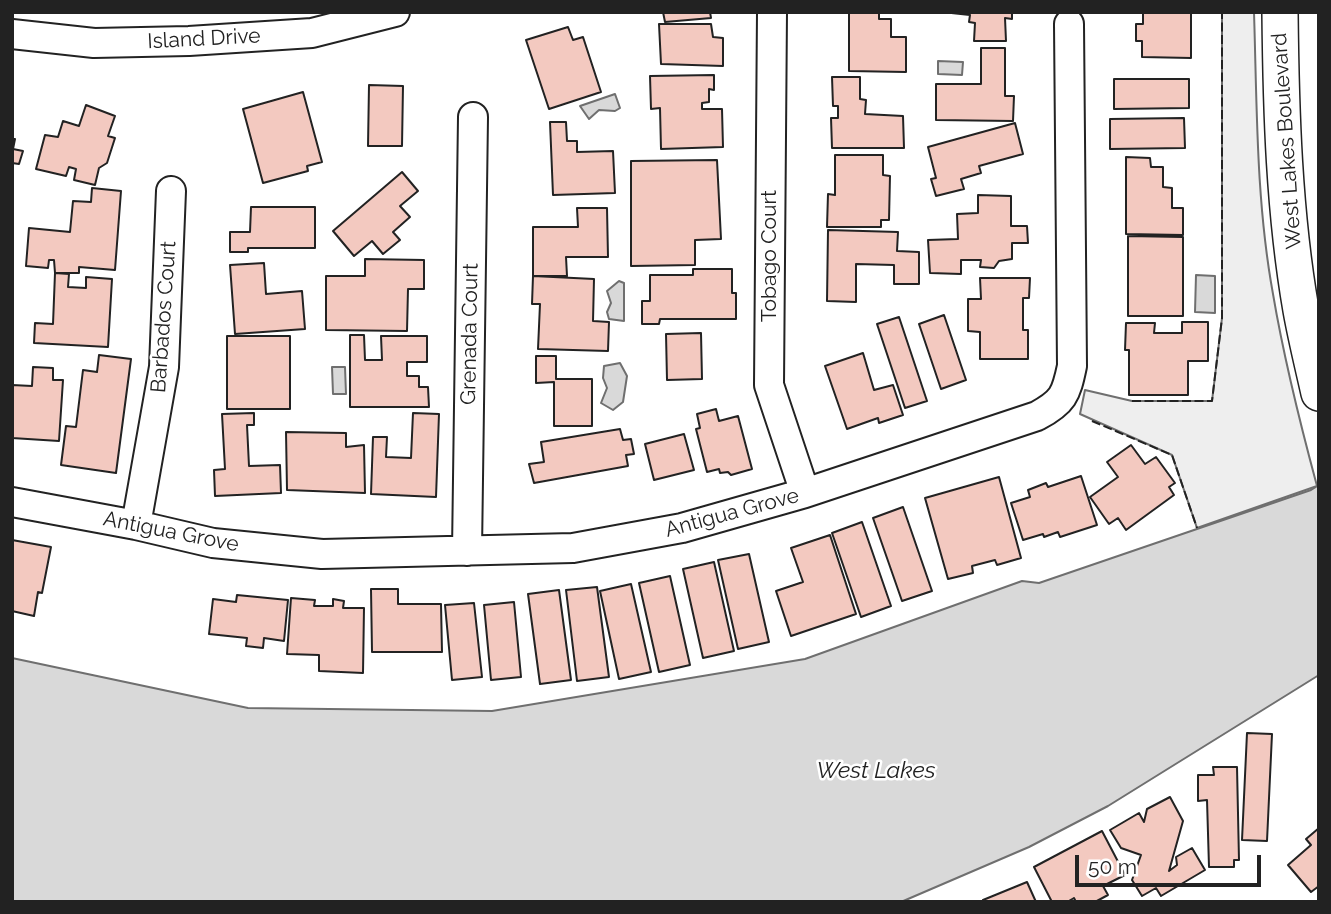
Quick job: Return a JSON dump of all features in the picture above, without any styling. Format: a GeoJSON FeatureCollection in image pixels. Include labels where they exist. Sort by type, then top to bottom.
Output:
{"type":"FeatureCollection","features":[{"type":"Feature","properties":{"kind":"main road","name":"West Lakes Boulevard"},"geometry":{"type":"LineString","coordinates":[[1280,12],[1280,90],[1286,187],[1301,309],[1319,393]]}},
{"type":"Feature","properties":{"kind":"street","name":"Island Drive"},"geometry":{"type":"LineString","coordinates":[[12,34],[94,43],[189,41],[312,33],[394,12]]}},
{"type":"Feature","properties":{"kind":"street","name":"Tobago Court"},"geometry":{"type":"LineString","coordinates":[[772,12],[769,385],[806,493]]}},
{"type":"Feature","properties":{"kind":"street","name":"Antigua Grove"},"geometry":{"type":"LineString","coordinates":[[12,502],[136,525],[213,544],[322,554],[573,548],[682,528],[806,493],[1037,416],[1055,406],[1067,393],[1072,366],[1069,24]]}},
{"type":"Feature","properties":{"kind":"street","name":"Grenada Court"},"geometry":{"type":"LineString","coordinates":[[467,551],[473,117]]}},
{"type":"Feature","properties":{"kind":"street","name":"Barbados Court"},"geometry":{"type":"LineString","coordinates":[[136,525],[164,367],[171,191]]}},
{"type":"Feature","properties":{"kind":"shaded area"},"geometry":{"type":"Polygon","coordinates":[[[1222,12],[1254,12],[1258,153],[1267,259],[1287,367],[1317,486],[1197,528],[1172,455],[1080,414],[1085,390],[1132,401],[1212,401],[1222,318],[1222,12]]]}},
{"type":"Feature","properties":{"kind":"water"},"geometry":{"type":"Polygon","coordinates":[[[938,61],[963,62],[962,75],[938,74],[938,61]]]}},
{"type":"Feature","properties":{"kind":"water"},"geometry":{"type":"Polygon","coordinates":[[[615,94],[620,108],[615,111],[599,110],[589,119],[580,106],[615,94]]]}},
{"type":"Feature","properties":{"kind":"water"},"geometry":{"type":"Polygon","coordinates":[[[1196,275],[1215,276],[1215,313],[1195,312],[1196,275]]]}},
{"type":"Feature","properties":{"kind":"water"},"geometry":{"type":"Polygon","coordinates":[[[619,281],[624,283],[624,321],[609,319],[607,312],[611,303],[607,291],[619,281]]]}},
{"type":"Feature","properties":{"kind":"water"},"geometry":{"type":"Polygon","coordinates":[[[620,363],[627,376],[623,402],[613,410],[601,403],[607,388],[603,378],[604,366],[620,363]]]}},
{"type":"Feature","properties":{"kind":"water"},"geometry":{"type":"Polygon","coordinates":[[[332,367],[345,367],[346,394],[333,394],[332,367]]]}},
{"type":"Feature","properties":{"kind":"water","name":"West Lakes"},"geometry":{"type":"Polygon","coordinates":[[[1319,485],[1319,675],[1108,806],[1029,847],[901,902],[12,902],[12,658],[248,708],[492,711],[805,659],[1022,581],[1039,583],[1319,485]]]}},
{"type":"Feature","properties":{"kind":"building"},"geometry":{"type":"Polygon","coordinates":[[[663,12],[710,12],[711,18],[665,22],[663,12]]]}},
{"type":"Feature","properties":{"kind":"building"},"geometry":{"type":"Polygon","coordinates":[[[849,12],[879,12],[879,19],[891,19],[891,37],[906,37],[906,72],[849,71],[849,12]]]}},
{"type":"Feature","properties":{"kind":"building"},"geometry":{"type":"Polygon","coordinates":[[[942,12],[1012,12],[1012,19],[1005,18],[1006,41],[974,41],[975,23],[969,22],[970,15],[942,12]]]}},
{"type":"Feature","properties":{"kind":"building"},"geometry":{"type":"Polygon","coordinates":[[[1143,12],[1191,12],[1191,58],[1142,57],[1142,41],[1136,41],[1136,24],[1143,24],[1143,12]]]}},
{"type":"Feature","properties":{"kind":"building"},"geometry":{"type":"Polygon","coordinates":[[[659,24],[711,24],[713,37],[723,38],[723,66],[661,64],[659,24]]]}},
{"type":"Feature","properties":{"kind":"building"},"geometry":{"type":"Polygon","coordinates":[[[568,27],[573,40],[583,37],[601,92],[549,109],[526,40],[568,27]]]}},
{"type":"Feature","properties":{"kind":"building"},"geometry":{"type":"Polygon","coordinates":[[[981,48],[1005,48],[1005,96],[1014,96],[1013,121],[936,120],[936,84],[981,84],[981,48]]]}},
{"type":"Feature","properties":{"kind":"building"},"geometry":{"type":"Polygon","coordinates":[[[714,75],[714,90],[709,89],[709,102],[702,103],[702,109],[722,109],[723,147],[661,149],[660,108],[651,109],[650,76],[714,75]]]}},
{"type":"Feature","properties":{"kind":"building"},"geometry":{"type":"Polygon","coordinates":[[[832,77],[860,77],[860,99],[866,100],[865,114],[903,116],[904,148],[832,148],[831,118],[838,118],[838,106],[833,106],[832,77]]]}},
{"type":"Feature","properties":{"kind":"building"},"geometry":{"type":"Polygon","coordinates":[[[1114,79],[1189,79],[1189,108],[1114,109],[1114,79]]]}},
{"type":"Feature","properties":{"kind":"building"},"geometry":{"type":"Polygon","coordinates":[[[369,85],[403,86],[402,146],[368,146],[369,85]]]}},
{"type":"Feature","properties":{"kind":"building"},"geometry":{"type":"Polygon","coordinates":[[[303,92],[322,162],[307,166],[308,171],[263,183],[243,109],[303,92]]]}},
{"type":"Feature","properties":{"kind":"building"},"geometry":{"type":"Polygon","coordinates":[[[86,105],[115,116],[108,136],[115,138],[107,163],[99,168],[95,185],[74,180],[76,169],[69,167],[66,176],[36,169],[45,135],[58,137],[63,121],[79,126],[86,105]]]}},
{"type":"Feature","properties":{"kind":"building"},"geometry":{"type":"Polygon","coordinates":[[[1184,118],[1185,148],[1110,149],[1110,119],[1184,118]]]}},
{"type":"Feature","properties":{"kind":"building"},"geometry":{"type":"Polygon","coordinates":[[[550,122],[566,122],[567,141],[577,141],[577,152],[613,151],[615,193],[553,195],[550,122]]]}},
{"type":"Feature","properties":{"kind":"building"},"geometry":{"type":"Polygon","coordinates":[[[1015,123],[1023,154],[979,166],[981,173],[961,179],[964,189],[936,196],[931,179],[936,178],[928,147],[1015,123]]]}},
{"type":"Feature","properties":{"kind":"building"},"geometry":{"type":"Polygon","coordinates":[[[12,139],[15,139],[13,149],[23,151],[19,164],[12,163],[12,139]]]}},
{"type":"Feature","properties":{"kind":"building"},"geometry":{"type":"Polygon","coordinates":[[[835,155],[883,155],[883,175],[890,176],[889,220],[881,220],[881,227],[827,227],[828,194],[835,195],[835,155]]]}},
{"type":"Feature","properties":{"kind":"building"},"geometry":{"type":"Polygon","coordinates":[[[1126,157],[1150,158],[1151,167],[1163,167],[1163,187],[1172,188],[1172,208],[1183,208],[1183,235],[1126,234],[1126,157]]]}},
{"type":"Feature","properties":{"kind":"building"},"geometry":{"type":"Polygon","coordinates":[[[717,160],[721,239],[695,240],[695,265],[631,266],[631,161],[717,160]]]}},
{"type":"Feature","properties":{"kind":"building"},"geometry":{"type":"Polygon","coordinates":[[[402,172],[418,191],[400,206],[410,217],[393,232],[400,240],[383,254],[372,241],[354,256],[333,231],[402,172]]]}},
{"type":"Feature","properties":{"kind":"building"},"geometry":{"type":"Polygon","coordinates":[[[92,188],[121,191],[115,270],[79,267],[79,273],[55,273],[54,260],[49,260],[48,268],[26,266],[29,228],[70,232],[73,201],[91,202],[92,188]]]}},
{"type":"Feature","properties":{"kind":"building"},"geometry":{"type":"Polygon","coordinates":[[[978,195],[1011,196],[1011,226],[1027,226],[1028,243],[1012,243],[1012,259],[999,261],[994,268],[980,267],[981,260],[961,260],[961,274],[930,273],[928,240],[958,239],[957,214],[978,213],[978,195]]]}},
{"type":"Feature","properties":{"kind":"building"},"geometry":{"type":"Polygon","coordinates":[[[251,207],[315,207],[315,248],[248,248],[248,252],[230,252],[230,232],[250,232],[251,207]]]}},
{"type":"Feature","properties":{"kind":"building"},"geometry":{"type":"Polygon","coordinates":[[[577,208],[607,208],[608,257],[566,257],[567,276],[533,276],[533,227],[578,227],[577,208]]]}},
{"type":"Feature","properties":{"kind":"building"},"geometry":{"type":"Polygon","coordinates":[[[828,230],[898,232],[897,251],[919,252],[919,284],[894,284],[894,265],[856,264],[856,302],[827,301],[828,230]]]}},
{"type":"Feature","properties":{"kind":"building"},"geometry":{"type":"Polygon","coordinates":[[[1128,236],[1183,237],[1183,316],[1128,316],[1128,236]]]}},
{"type":"Feature","properties":{"kind":"building"},"geometry":{"type":"Polygon","coordinates":[[[365,259],[424,260],[424,289],[408,289],[407,331],[326,330],[326,276],[365,276],[365,259]]]}},
{"type":"Feature","properties":{"kind":"building"},"geometry":{"type":"Polygon","coordinates":[[[264,263],[266,294],[302,291],[305,329],[235,334],[230,265],[264,263]]]}},
{"type":"Feature","properties":{"kind":"building"},"geometry":{"type":"Polygon","coordinates":[[[693,269],[732,269],[736,319],[660,319],[659,324],[642,324],[642,301],[650,301],[650,275],[693,275],[693,269]]]}},
{"type":"Feature","properties":{"kind":"building"},"geometry":{"type":"Polygon","coordinates":[[[55,273],[69,274],[68,287],[86,288],[86,277],[112,279],[108,347],[34,343],[35,323],[53,324],[55,273]]]}},
{"type":"Feature","properties":{"kind":"building"},"geometry":{"type":"Polygon","coordinates":[[[533,276],[594,279],[593,321],[609,322],[608,351],[538,349],[540,304],[532,304],[533,276]]]}},
{"type":"Feature","properties":{"kind":"building"},"geometry":{"type":"Polygon","coordinates":[[[980,278],[1030,278],[1029,298],[1023,298],[1023,330],[1028,330],[1028,359],[980,359],[980,332],[968,331],[968,299],[981,299],[980,278]]]}},
{"type":"Feature","properties":{"kind":"building"},"geometry":{"type":"Polygon","coordinates":[[[944,315],[966,380],[941,389],[919,324],[944,315]]]}},
{"type":"Feature","properties":{"kind":"building"},"geometry":{"type":"Polygon","coordinates":[[[899,317],[927,401],[905,408],[877,324],[899,317]]]}},
{"type":"Feature","properties":{"kind":"building"},"geometry":{"type":"Polygon","coordinates":[[[1182,322],[1208,322],[1208,361],[1188,361],[1188,395],[1129,395],[1129,350],[1125,350],[1126,323],[1155,323],[1154,333],[1182,333],[1182,322]]]}},
{"type":"Feature","properties":{"kind":"building"},"geometry":{"type":"Polygon","coordinates":[[[701,333],[702,379],[667,380],[666,334],[701,333]]]}},
{"type":"Feature","properties":{"kind":"building"},"geometry":{"type":"Polygon","coordinates":[[[350,335],[364,335],[365,360],[382,360],[381,336],[427,336],[427,362],[407,362],[407,376],[419,376],[419,387],[428,387],[429,407],[350,407],[350,335]]]}},
{"type":"Feature","properties":{"kind":"building"},"geometry":{"type":"Polygon","coordinates":[[[227,336],[290,336],[290,409],[227,409],[227,336]]]}},
{"type":"Feature","properties":{"kind":"building"},"geometry":{"type":"Polygon","coordinates":[[[863,353],[874,390],[893,385],[903,415],[879,423],[878,418],[847,429],[825,366],[863,353]]]}},
{"type":"Feature","properties":{"kind":"building"},"geometry":{"type":"Polygon","coordinates":[[[99,355],[131,359],[116,473],[61,465],[66,426],[76,427],[83,370],[97,372],[99,355]]]}},
{"type":"Feature","properties":{"kind":"building"},"geometry":{"type":"Polygon","coordinates":[[[536,356],[556,356],[556,379],[592,379],[592,426],[554,426],[554,382],[536,383],[536,356]]]}},
{"type":"Feature","properties":{"kind":"building"},"geometry":{"type":"Polygon","coordinates":[[[33,367],[53,368],[53,380],[63,380],[59,441],[12,438],[12,385],[32,386],[33,367]]]}},
{"type":"Feature","properties":{"kind":"building"},"geometry":{"type":"Polygon","coordinates":[[[716,409],[719,421],[738,416],[752,469],[731,475],[728,472],[720,473],[719,469],[707,472],[696,429],[700,428],[697,414],[716,409]]]}},
{"type":"Feature","properties":{"kind":"building"},"geometry":{"type":"Polygon","coordinates":[[[254,413],[254,425],[247,425],[249,466],[280,465],[281,493],[215,496],[214,470],[225,469],[222,414],[254,413]]]}},
{"type":"Feature","properties":{"kind":"building"},"geometry":{"type":"Polygon","coordinates":[[[413,413],[439,414],[436,497],[371,494],[373,437],[387,437],[386,457],[411,458],[413,413]]]}},
{"type":"Feature","properties":{"kind":"building"},"geometry":{"type":"Polygon","coordinates":[[[620,429],[623,440],[631,439],[634,454],[626,455],[628,466],[534,483],[529,464],[544,462],[541,442],[620,429]]]}},
{"type":"Feature","properties":{"kind":"building"},"geometry":{"type":"Polygon","coordinates":[[[286,432],[346,433],[346,447],[364,445],[365,493],[287,490],[286,432]]]}},
{"type":"Feature","properties":{"kind":"building"},"geometry":{"type":"Polygon","coordinates":[[[684,434],[694,470],[654,480],[645,444],[684,434]]]}},
{"type":"Feature","properties":{"kind":"building"},"geometry":{"type":"Polygon","coordinates":[[[1131,445],[1145,464],[1156,457],[1175,483],[1169,487],[1174,495],[1126,530],[1118,518],[1109,524],[1090,497],[1118,477],[1107,462],[1131,445]]]}},
{"type":"Feature","properties":{"kind":"building"},"geometry":{"type":"Polygon","coordinates":[[[1081,476],[1097,525],[1060,537],[1058,532],[1023,540],[1011,503],[1030,497],[1028,490],[1046,483],[1048,487],[1081,476]]]}},
{"type":"Feature","properties":{"kind":"building"},"geometry":{"type":"Polygon","coordinates":[[[999,477],[1021,558],[997,565],[995,560],[972,566],[973,573],[948,579],[925,498],[999,477]]]}},
{"type":"Feature","properties":{"kind":"building"},"geometry":{"type":"Polygon","coordinates":[[[903,507],[932,591],[902,601],[873,518],[903,507]]]}},
{"type":"Feature","properties":{"kind":"building"},"geometry":{"type":"Polygon","coordinates":[[[862,522],[891,606],[861,617],[832,533],[862,522]]]}},
{"type":"Feature","properties":{"kind":"building"},"geometry":{"type":"Polygon","coordinates":[[[830,535],[856,614],[791,636],[776,591],[803,582],[791,548],[830,535]]]}},
{"type":"Feature","properties":{"kind":"building"},"geometry":{"type":"Polygon","coordinates":[[[12,540],[51,547],[42,593],[38,592],[34,616],[12,611],[12,540]]]}},
{"type":"Feature","properties":{"kind":"building"},"geometry":{"type":"Polygon","coordinates":[[[749,554],[769,642],[738,649],[718,560],[749,554]]]}},
{"type":"Feature","properties":{"kind":"building"},"geometry":{"type":"Polygon","coordinates":[[[714,562],[734,651],[703,658],[683,569],[714,562]]]}},
{"type":"Feature","properties":{"kind":"building"},"geometry":{"type":"Polygon","coordinates":[[[670,576],[690,665],[659,672],[639,583],[670,576]]]}},
{"type":"Feature","properties":{"kind":"building"},"geometry":{"type":"Polygon","coordinates":[[[631,584],[651,672],[619,679],[600,591],[631,584]]]}},
{"type":"Feature","properties":{"kind":"building"},"geometry":{"type":"Polygon","coordinates":[[[597,587],[609,677],[577,681],[566,590],[597,587]]]}},
{"type":"Feature","properties":{"kind":"building"},"geometry":{"type":"Polygon","coordinates":[[[371,589],[398,589],[398,604],[441,604],[442,652],[372,652],[371,589]]]}},
{"type":"Feature","properties":{"kind":"building"},"geometry":{"type":"Polygon","coordinates":[[[559,590],[571,680],[540,684],[528,594],[559,590]]]}},
{"type":"Feature","properties":{"kind":"building"},"geometry":{"type":"Polygon","coordinates":[[[237,595],[288,600],[284,641],[264,638],[263,648],[246,646],[247,638],[209,634],[213,599],[236,602],[237,595]]]}},
{"type":"Feature","properties":{"kind":"building"},"geometry":{"type":"Polygon","coordinates":[[[291,598],[315,600],[314,606],[333,606],[333,599],[344,601],[343,608],[364,608],[363,673],[319,671],[319,655],[287,654],[291,598]]]}},
{"type":"Feature","properties":{"kind":"building"},"geometry":{"type":"Polygon","coordinates":[[[514,602],[521,677],[491,680],[484,605],[514,602]]]}},
{"type":"Feature","properties":{"kind":"building"},"geometry":{"type":"Polygon","coordinates":[[[474,603],[482,677],[452,680],[445,605],[474,603]]]}},
{"type":"Feature","properties":{"kind":"building"},"geometry":{"type":"Polygon","coordinates":[[[1247,733],[1272,734],[1267,841],[1242,840],[1247,733]]]}},
{"type":"Feature","properties":{"kind":"building"},"geometry":{"type":"Polygon","coordinates":[[[1213,767],[1237,767],[1239,860],[1234,860],[1234,867],[1209,867],[1207,800],[1198,801],[1198,775],[1214,775],[1213,767]]]}},
{"type":"Feature","properties":{"kind":"building"},"geometry":{"type":"Polygon","coordinates":[[[1170,797],[1183,821],[1169,871],[1177,865],[1176,857],[1192,848],[1205,870],[1161,896],[1156,888],[1142,896],[1132,880],[1141,855],[1121,848],[1110,830],[1139,813],[1144,822],[1147,809],[1170,797]]]}},
{"type":"Feature","properties":{"kind":"building"},"geometry":{"type":"Polygon","coordinates":[[[1319,828],[1319,886],[1311,892],[1288,865],[1311,845],[1306,839],[1319,828]]]}},
{"type":"Feature","properties":{"kind":"building"},"geometry":{"type":"Polygon","coordinates":[[[1102,831],[1125,875],[1103,886],[1108,895],[1095,902],[1076,902],[1074,898],[1067,902],[1052,902],[1034,867],[1102,831]]]}},
{"type":"Feature","properties":{"kind":"building"},"geometry":{"type":"Polygon","coordinates":[[[1027,882],[1036,902],[983,900],[1027,882]]]}},
{"type":"Feature","properties":{"kind":"fence"},"geometry":{"type":"LineString","coordinates":[[1132,401],[1212,401],[1222,318],[1222,12]]}},
{"type":"Feature","properties":{"kind":"fence"},"geometry":{"type":"LineString","coordinates":[[1092,421],[1172,455],[1197,528]]}}]}
